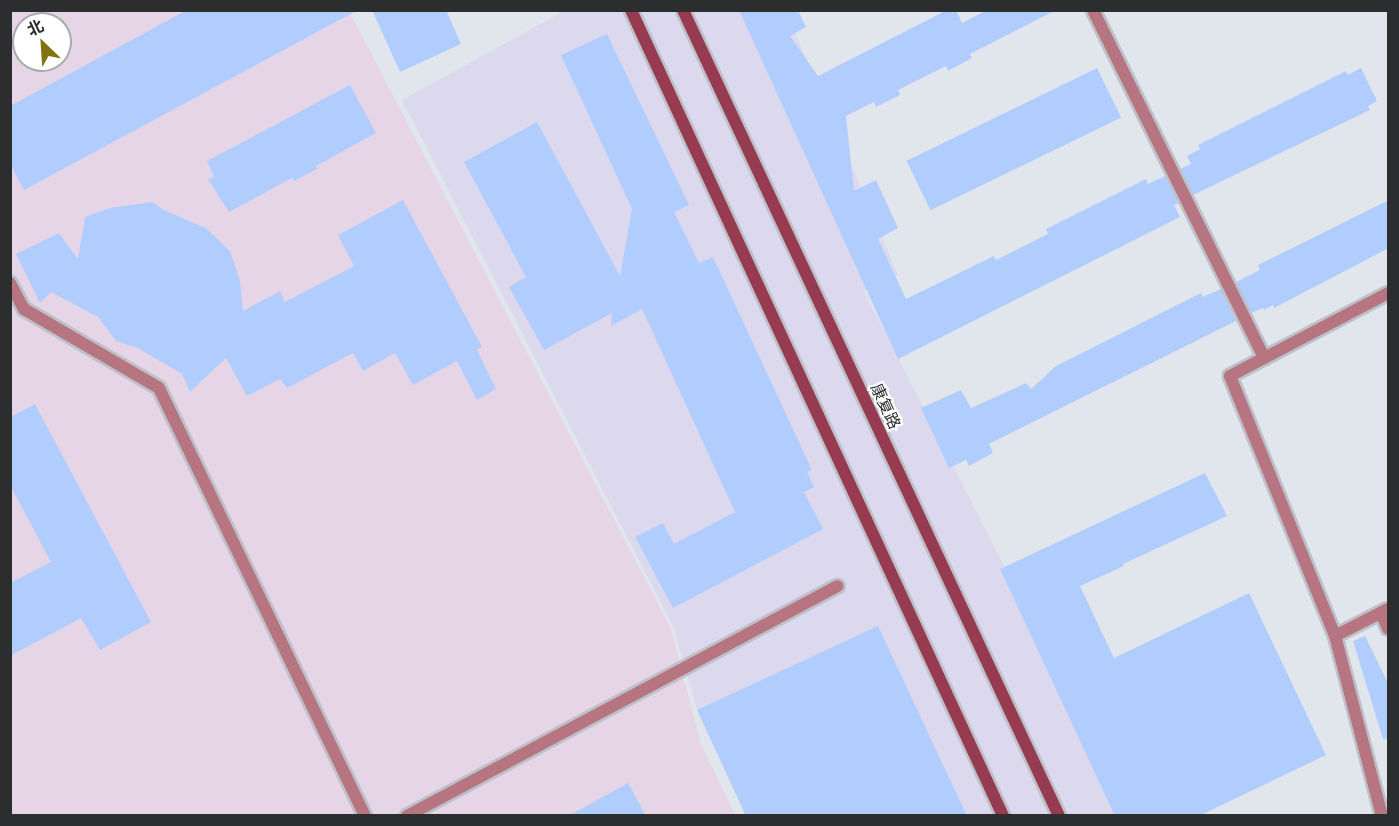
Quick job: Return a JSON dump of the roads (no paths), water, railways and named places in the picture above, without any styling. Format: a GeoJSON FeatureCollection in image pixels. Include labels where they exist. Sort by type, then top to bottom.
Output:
{"type":"FeatureCollection","features":[{"type":"Feature","properties":{"kind":"main road"},"geometry":{"type":"LineString","coordinates":[[631,10],[1003,816]]}},
{"type":"Feature","properties":{"kind":"main road","name":"康复路"},"geometry":{"type":"LineString","coordinates":[[683,10],[1059,816]]}},
{"type":"Feature","properties":{"kind":"street"},"geometry":{"type":"LineString","coordinates":[[1093,10],[1264,358]]}},
{"type":"Feature","properties":{"kind":"street"},"geometry":{"type":"LineString","coordinates":[[10,283],[24,309],[159,388],[365,816]]}},
{"type":"Feature","properties":{"kind":"street"},"geometry":{"type":"LineString","coordinates":[[1382,816],[1335,636],[1230,376],[1389,293]]}},
{"type":"Feature","properties":{"kind":"street"},"geometry":{"type":"LineString","coordinates":[[407,816],[837,586]]}},
{"type":"Feature","properties":{"kind":"street"},"geometry":{"type":"LineString","coordinates":[[1335,636],[1385,611],[1389,629]]}}]}
